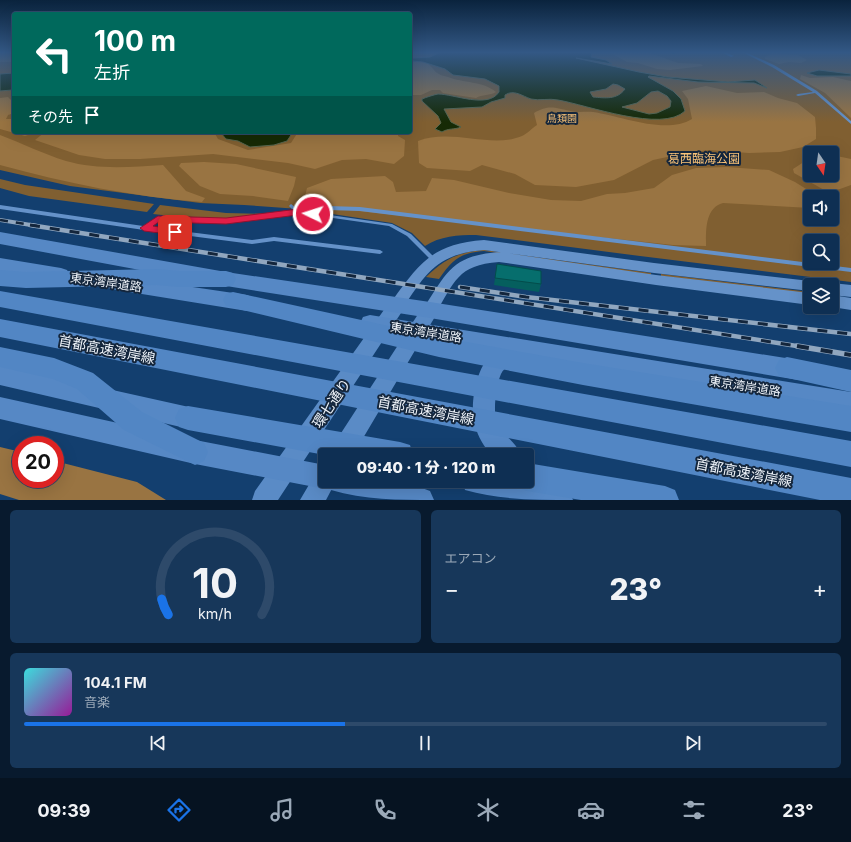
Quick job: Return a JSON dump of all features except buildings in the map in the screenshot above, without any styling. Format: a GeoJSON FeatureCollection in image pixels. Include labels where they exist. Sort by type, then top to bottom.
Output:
{"type":"FeatureCollection","features":[{"type":"Feature","properties":{"kind":"highway"},"geometry":{"type":"LineString","coordinates":[[0,238],[116,259],[446,348],[583,374],[851,420]]}},
{"type":"Feature","properties":{"kind":"highway"},"geometry":{"type":"LineString","coordinates":[[0,247],[116,259]]}},
{"type":"Feature","properties":{"kind":"highway","name":"東京湾岸道路"},"geometry":{"type":"LineString","coordinates":[[0,265],[230,290],[851,403]]}},
{"type":"Feature","properties":{"kind":"highway"},"geometry":{"type":"LineString","coordinates":[[0,278],[26,280],[157,277],[179,279],[230,290],[397,305],[787,368],[851,380]]}},
{"type":"Feature","properties":{"kind":"highway"},"geometry":{"type":"LineString","coordinates":[[0,299],[851,454]]}},
{"type":"Feature","properties":{"kind":"highway","name":"首都高速湾岸線"},"geometry":{"type":"LineString","coordinates":[[0,328],[851,492]]}},
{"type":"Feature","properties":{"kind":"highway"},"geometry":{"type":"LineString","coordinates":[[502,448],[494,440],[486,425],[484,408],[488,382],[494,365],[511,353],[534,348],[564,349],[619,356],[692,353]]}},
{"type":"Feature","properties":{"kind":"highway"},"geometry":{"type":"LineString","coordinates":[[0,357],[54,368],[85,381],[133,421],[195,452]]}},
{"type":"Feature","properties":{"kind":"highway"},"geometry":{"type":"LineString","coordinates":[[0,376],[324,448]]}},
{"type":"Feature","properties":{"kind":"highway"},"geometry":{"type":"LineString","coordinates":[[0,408],[195,452],[318,476]]}},
{"type":"Feature","properties":{"kind":"highway"},"geometry":{"type":"LineString","coordinates":[[188,418],[360,448]]}},
{"type":"Feature","properties":{"kind":"highway"},"geometry":{"type":"LineString","coordinates":[[534,473],[562,488],[590,500]]}},
{"type":"Feature","properties":{"kind":"highway"},"geometry":{"type":"LineString","coordinates":[[534,478],[665,500]]}},
{"type":"Feature","properties":{"kind":"highway"},"geometry":{"type":"LineString","coordinates":[[370,488],[421,500]]}},
{"type":"Feature","properties":{"kind":"highway"},"geometry":{"type":"LineString","coordinates":[[506,488],[560,500]]}},
{"type":"Feature","properties":{"kind":"main road","name":"環七通り"},"geometry":{"type":"LineString","coordinates":[[264,500],[397,305]]}},
{"type":"Feature","properties":{"kind":"main road"},"geometry":{"type":"LineString","coordinates":[[344,448],[430,310]]}},
{"type":"Feature","properties":{"kind":"main road"},"geometry":{"type":"LineString","coordinates":[[312,500],[319,488]]}},
{"type":"Feature","properties":{"kind":"street"},"geometry":{"type":"LineString","coordinates":[[397,305],[421,270],[434,259],[457,248],[484,245],[654,268],[803,285]]}},
{"type":"Feature","properties":{"kind":"street"},"geometry":{"type":"LineString","coordinates":[[430,310],[458,268],[471,260],[488,257],[499,257],[656,280],[803,298]]}},
{"type":"Feature","properties":{"kind":"street"},"geometry":{"type":"LineString","coordinates":[[839,290],[851,291]]}},
{"type":"Feature","properties":{"kind":"street"},"geometry":{"type":"LineString","coordinates":[[839,302],[851,304]]}},
{"type":"Feature","properties":{"kind":"lane"},"geometry":{"type":"LineString","coordinates":[[788,75],[816,92],[851,123]]}},
{"type":"Feature","properties":{"kind":"lane"},"geometry":{"type":"LineString","coordinates":[[798,95],[816,92]]}},
{"type":"Feature","properties":{"kind":"lane"},"geometry":{"type":"LineString","coordinates":[[0,206],[144,228],[252,242],[274,240],[380,252]]}},
{"type":"Feature","properties":{"kind":"lane"},"geometry":{"type":"LineString","coordinates":[[291,206],[298,212],[390,225],[409,235],[434,259]]}},
{"type":"Feature","properties":{"kind":"lane"},"geometry":{"type":"LineString","coordinates":[[144,228],[158,219],[226,221],[328,208],[360,209],[723,252],[851,270]]}},
{"type":"Feature","properties":{"kind":"green space","name":"葛西臨海公園"},"geometry":{"type":"Polygon","coordinates":[[[0,75],[12,75],[12,134],[412,134],[412,75],[851,75],[851,282],[839,281],[839,278],[819,278],[476,235],[443,238],[425,246],[412,233],[392,223],[299,209],[200,203],[70,186],[0,170],[0,75]]]}},
{"type":"Feature","properties":{"kind":"green space"},"geometry":{"type":"Polygon","coordinates":[[[412,75],[443,75],[479,84],[491,88],[496,92],[476,98],[443,93],[440,90],[432,90],[421,95],[412,95],[412,75]]]}},
{"type":"Feature","properties":{"kind":"green space"},"geometry":{"type":"Polygon","coordinates":[[[802,75],[810,78],[833,77],[851,81],[851,118],[825,93],[800,79],[802,75]]]}},
{"type":"Feature","properties":{"kind":"green space","name":"鳥類園"},"geometry":{"type":"Polygon","coordinates":[[[706,86],[737,93],[764,92],[778,98],[797,103],[815,117],[816,139],[803,147],[780,152],[749,153],[709,150],[686,153],[653,160],[614,180],[576,187],[535,185],[515,174],[482,165],[470,171],[427,168],[419,163],[418,141],[444,137],[497,140],[522,136],[537,125],[534,113],[544,108],[556,108],[576,112],[593,112],[657,125],[681,123],[692,119],[688,99],[682,91],[706,86]]]}},
{"type":"Feature","properties":{"kind":"green space"},"geometry":{"type":"Polygon","coordinates":[[[8,97],[12,101],[12,114],[8,115],[6,119],[12,119],[12,132],[0,129],[0,98],[8,97]]]}},
{"type":"Feature","properties":{"kind":"green space"},"geometry":{"type":"Polygon","coordinates":[[[18,134],[28,134],[25,136],[18,134]]]}},
{"type":"Feature","properties":{"kind":"green space"},"geometry":{"type":"Polygon","coordinates":[[[42,134],[215,134],[218,139],[248,150],[291,143],[297,134],[398,134],[398,136],[405,140],[404,156],[394,164],[366,159],[342,160],[315,169],[288,163],[213,154],[140,159],[105,159],[79,155],[35,140],[42,134]]]}},
{"type":"Feature","properties":{"kind":"green space"},"geometry":{"type":"Polygon","coordinates":[[[0,135],[49,155],[78,164],[102,167],[163,165],[186,191],[205,198],[202,202],[126,193],[50,178],[0,165],[0,135]]]}},
{"type":"Feature","properties":{"kind":"green space"},"geometry":{"type":"Polygon","coordinates":[[[839,156],[851,159],[851,185],[840,189],[824,190],[810,182],[839,182],[839,156]]]}},
{"type":"Feature","properties":{"kind":"green space"},"geometry":{"type":"Polygon","coordinates":[[[204,162],[236,164],[296,177],[288,201],[253,196],[220,194],[200,186],[179,166],[181,163],[204,162]]]}},
{"type":"Feature","properties":{"kind":"green space"},"geometry":{"type":"Polygon","coordinates":[[[803,163],[803,178],[794,173],[793,169],[803,163]]]}},
{"type":"Feature","properties":{"kind":"green space"},"geometry":{"type":"Polygon","coordinates":[[[727,167],[769,170],[795,182],[808,190],[803,190],[803,208],[723,203],[713,210],[708,220],[706,246],[673,245],[303,205],[307,188],[331,179],[385,176],[393,182],[396,192],[426,191],[432,178],[454,180],[509,193],[551,200],[581,201],[607,194],[625,193],[654,188],[672,175],[696,168],[727,167]]]}},
{"type":"Feature","properties":{"kind":"green space"},"geometry":{"type":"Polygon","coordinates":[[[0,179],[25,185],[154,204],[147,212],[29,196],[0,188],[0,179]]]}},
{"type":"Feature","properties":{"kind":"green space"},"geometry":{"type":"Polygon","coordinates":[[[160,205],[226,213],[271,214],[212,218],[153,214],[160,205]]]}},
{"type":"Feature","properties":{"kind":"green space"},"geometry":{"type":"Polygon","coordinates":[[[484,250],[651,273],[651,275],[484,251],[469,253],[458,258],[449,266],[439,279],[426,277],[439,265],[452,258],[475,251],[484,250]]]}},
{"type":"Feature","properties":{"kind":"green space"},"geometry":{"type":"Polygon","coordinates":[[[661,274],[803,291],[803,293],[661,276],[661,274]]]}},
{"type":"Feature","properties":{"kind":"green space"},"geometry":{"type":"Polygon","coordinates":[[[0,447],[12,450],[12,488],[64,488],[64,463],[137,482],[166,500],[19,500],[0,494],[0,447]]]}},
{"type":"Feature","properties":{"kind":"shaded area"},"geometry":{"type":"Polygon","coordinates":[[[0,75],[12,75],[12,90],[0,91],[0,75]]]}},
{"type":"Feature","properties":{"kind":"shaded area"},"geometry":{"type":"Polygon","coordinates":[[[456,75],[658,75],[728,82],[755,80],[767,88],[754,83],[698,82],[649,76],[648,77],[673,91],[681,99],[685,111],[674,117],[660,119],[642,119],[624,116],[558,100],[537,100],[515,93],[508,93],[505,95],[505,98],[491,102],[482,107],[444,109],[451,122],[461,127],[442,132],[435,129],[441,123],[438,116],[422,101],[422,99],[438,94],[479,100],[494,97],[499,92],[499,86],[485,79],[456,75]],[[613,84],[606,89],[590,92],[593,97],[615,97],[622,93],[625,89],[613,84]],[[658,91],[651,92],[637,103],[622,107],[649,114],[657,113],[670,107],[671,101],[667,96],[658,91]]]}},
{"type":"Feature","properties":{"kind":"shaded area"},"geometry":{"type":"Polygon","coordinates":[[[815,75],[851,75],[851,76],[815,75]]]}},
{"type":"Feature","properties":{"kind":"shaded area"},"geometry":{"type":"Polygon","coordinates":[[[222,134],[292,134],[287,141],[274,145],[250,147],[238,141],[226,139],[222,134]]]}},
{"type":"Feature","properties":{"kind":"railway"},"geometry":{"type":"LineString","coordinates":[[0,220],[37,226]]}},
{"type":"Feature","properties":{"kind":"railway"},"geometry":{"type":"LineString","coordinates":[[30,225],[803,347]]}},
{"type":"Feature","properties":{"kind":"railway"},"geometry":{"type":"LineString","coordinates":[[460,287],[526,297],[851,334]]}},
{"type":"Feature","properties":{"kind":"railway"},"geometry":{"type":"LineString","coordinates":[[797,346],[803,347]]}},
{"type":"Feature","properties":{"kind":"railway"},"geometry":{"type":"LineString","coordinates":[[803,347],[851,355]]}},
{"type":"Feature","properties":{"kind":"route"},"geometry":{"type":"LineString","coordinates":[[175,232],[144,228],[158,219],[226,221],[298,212],[313,214]]}}]}
